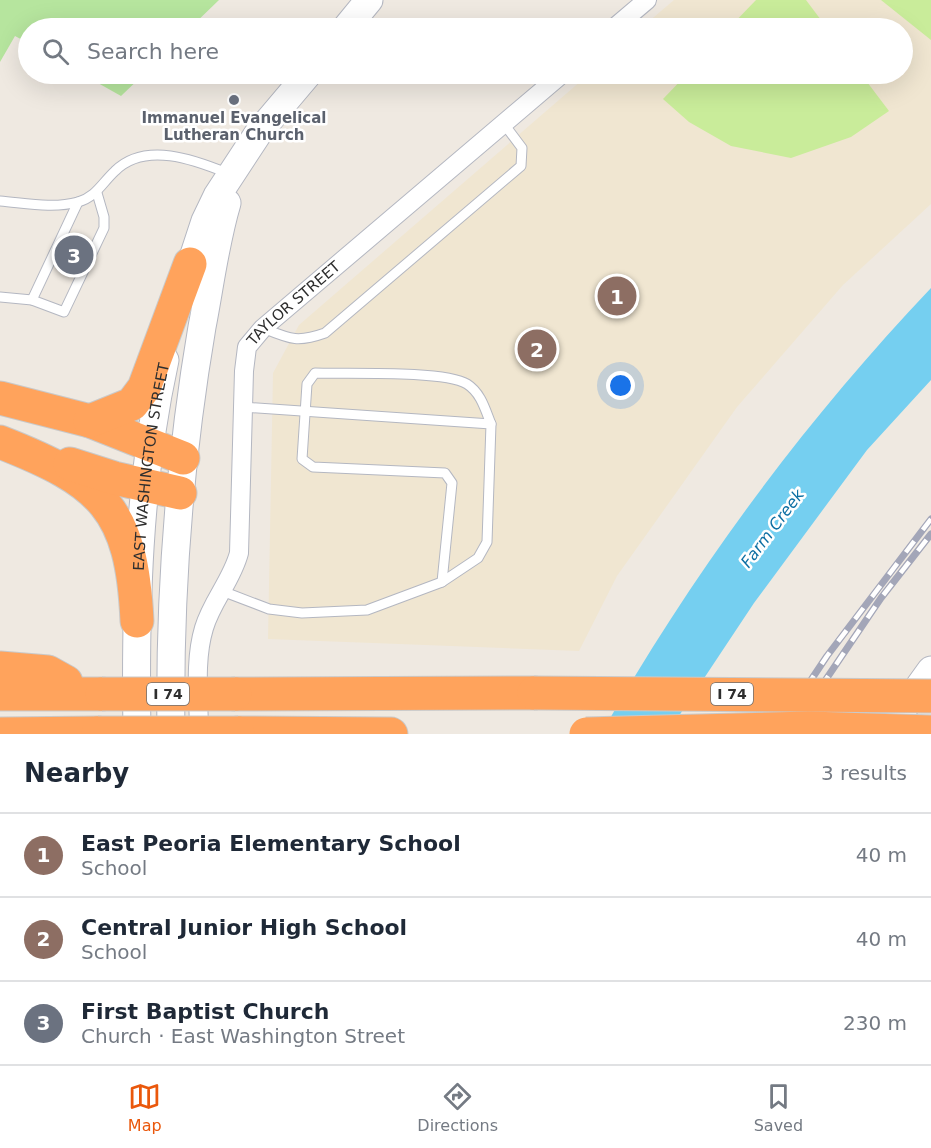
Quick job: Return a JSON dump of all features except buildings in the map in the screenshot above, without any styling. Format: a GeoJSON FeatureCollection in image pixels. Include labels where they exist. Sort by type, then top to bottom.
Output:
{"type":"FeatureCollection","features":[{"type":"Feature","properties":{"kind":"highway"},"geometry":{"type":"LineString","coordinates":[[90,421],[132,404],[144,388],[190,264]]}},
{"type":"Feature","properties":{"kind":"highway"},"geometry":{"type":"LineString","coordinates":[[0,398],[90,421],[183,458]]}},
{"type":"Feature","properties":{"kind":"highway"},"geometry":{"type":"LineString","coordinates":[[0,442],[145,486],[180,493]]}},
{"type":"Feature","properties":{"kind":"highway"},"geometry":{"type":"LineString","coordinates":[[0,442],[65,470],[89,487],[108,506],[124,534],[131,558],[137,621]]}},
{"type":"Feature","properties":{"kind":"highway"},"geometry":{"type":"LineString","coordinates":[[0,668],[48,672],[95,694]]}},
{"type":"Feature","properties":{"kind":"highway"},"geometry":{"type":"LineString","coordinates":[[570,692],[638,685],[853,676],[931,676]]}},
{"type":"Feature","properties":{"kind":"highway"},"geometry":{"type":"LineString","coordinates":[[892,734],[931,687]]}},
{"type":"Feature","properties":{"kind":"highway","name":"I 74"},"geometry":{"type":"LineString","coordinates":[[0,694],[570,692],[931,696]]}},
{"type":"Feature","properties":{"kind":"highway"},"geometry":{"type":"LineString","coordinates":[[586,734],[809,728],[931,732]]}},
{"type":"Feature","properties":{"kind":"highway"},"geometry":{"type":"LineString","coordinates":[[59,734],[98,733]]}},
{"type":"Feature","properties":{"kind":"highway"},"geometry":{"type":"LineString","coordinates":[[0,734],[391,734]]}},
{"type":"Feature","properties":{"kind":"main road"},"geometry":{"type":"LineString","coordinates":[[354,18],[369,0]]}},
{"type":"Feature","properties":{"kind":"main road","name":"EAST WASHINGTON STREET"},"geometry":{"type":"LineString","coordinates":[[137,734],[139,544],[150,445],[164,363],[190,264],[211,208],[259,132],[300,84]]}},
{"type":"Feature","properties":{"kind":"main road","name":"EAST WASHINGTON STREET"},"geometry":{"type":"LineString","coordinates":[[171,734],[171,624],[183,458],[201,335],[232,175]]}},
{"type":"Feature","properties":{"kind":"main road"},"geometry":{"type":"LineString","coordinates":[[885,734],[931,670]]}},
{"type":"Feature","properties":{"kind":"street"},"geometry":{"type":"LineString","coordinates":[[626,18],[647,0]]}},
{"type":"Feature","properties":{"kind":"street","name":"TAYLOR STREET"},"geometry":{"type":"LineString","coordinates":[[200,734],[199,672],[203,629],[234,570],[239,553],[247,347],[262,328],[550,84]]}},
{"type":"Feature","properties":{"kind":"lane"},"geometry":{"type":"LineString","coordinates":[[262,328],[291,339],[303,340],[326,333],[521,165],[522,147],[504,124]]}},
{"type":"Feature","properties":{"kind":"lane"},"geometry":{"type":"LineString","coordinates":[[0,201],[56,205],[78,202],[97,193],[116,169],[146,155],[171,155],[232,175]]}},
{"type":"Feature","properties":{"kind":"lane"},"geometry":{"type":"LineString","coordinates":[[0,297],[32,300],[64,312],[104,228],[104,217],[97,193]]}},
{"type":"Feature","properties":{"kind":"lane"},"geometry":{"type":"LineString","coordinates":[[32,300],[78,202]]}},
{"type":"Feature","properties":{"kind":"lane"},"geometry":{"type":"LineString","coordinates":[[222,591],[269,609],[302,614],[367,610],[442,582],[478,558],[487,542],[491,424],[482,398],[466,384],[440,377],[315,373],[307,384],[302,459],[313,467],[445,473],[452,483],[442,582]]}},
{"type":"Feature","properties":{"kind":"lane"},"geometry":{"type":"LineString","coordinates":[[243,407],[491,424]]}},
{"type":"Feature","properties":{"kind":"shaded area"},"geometry":{"type":"Polygon","coordinates":[[[674,0],[931,0],[931,204],[843,285],[737,407],[617,576],[579,651],[268,639],[273,373],[299,325],[577,84],[913,84],[913,18],[653,18],[674,0]]]}},
{"type":"Feature","properties":{"kind":"green space"},"geometry":{"type":"Polygon","coordinates":[[[0,0],[219,0],[200,18],[18,18],[18,38],[15,36],[0,62],[0,0]]]}},
{"type":"Feature","properties":{"kind":"green space"},"geometry":{"type":"Polygon","coordinates":[[[756,0],[806,0],[820,18],[739,18],[756,0]]]}},
{"type":"Feature","properties":{"kind":"green space"},"geometry":{"type":"Polygon","coordinates":[[[881,0],[931,0],[931,40],[913,26],[913,18],[904,18],[881,0]]]}},
{"type":"Feature","properties":{"kind":"green space"},"geometry":{"type":"Polygon","coordinates":[[[100,84],[134,84],[121,96],[100,84]]]}},
{"type":"Feature","properties":{"kind":"green space"},"geometry":{"type":"Polygon","coordinates":[[[677,84],[869,84],[889,111],[851,137],[791,158],[731,146],[689,122],[663,99],[677,84]]]}},
{"type":"Feature","properties":{"kind":"water","name":"Farm Creek"},"geometry":{"type":"Polygon","coordinates":[[[931,288],[931,380],[867,450],[754,603],[667,734],[601,734],[673,615],[752,501],[838,392],[931,288]]]}},
{"type":"Feature","properties":{"kind":"railway"},"geometry":{"type":"LineString","coordinates":[[775,734],[827,656],[931,519]]}},
{"type":"Feature","properties":{"kind":"railway"},"geometry":{"type":"LineString","coordinates":[[789,734],[881,598],[931,534]]}},
{"type":"Feature","properties":{"kind":"place","name":"Immanuel Evangelical Lutheran Church"},"geometry":{"type":"Point","coordinates":[234,100]}},
{"type":"Feature","properties":{"kind":"place","name":"First Baptist Church"},"geometry":{"type":"Point","coordinates":[74,255]}},
{"type":"Feature","properties":{"kind":"place","name":"East Peoria Elementary School"},"geometry":{"type":"Point","coordinates":[617,296]}},
{"type":"Feature","properties":{"kind":"place","name":"Central Junior High School"},"geometry":{"type":"Point","coordinates":[537,349]}}]}
